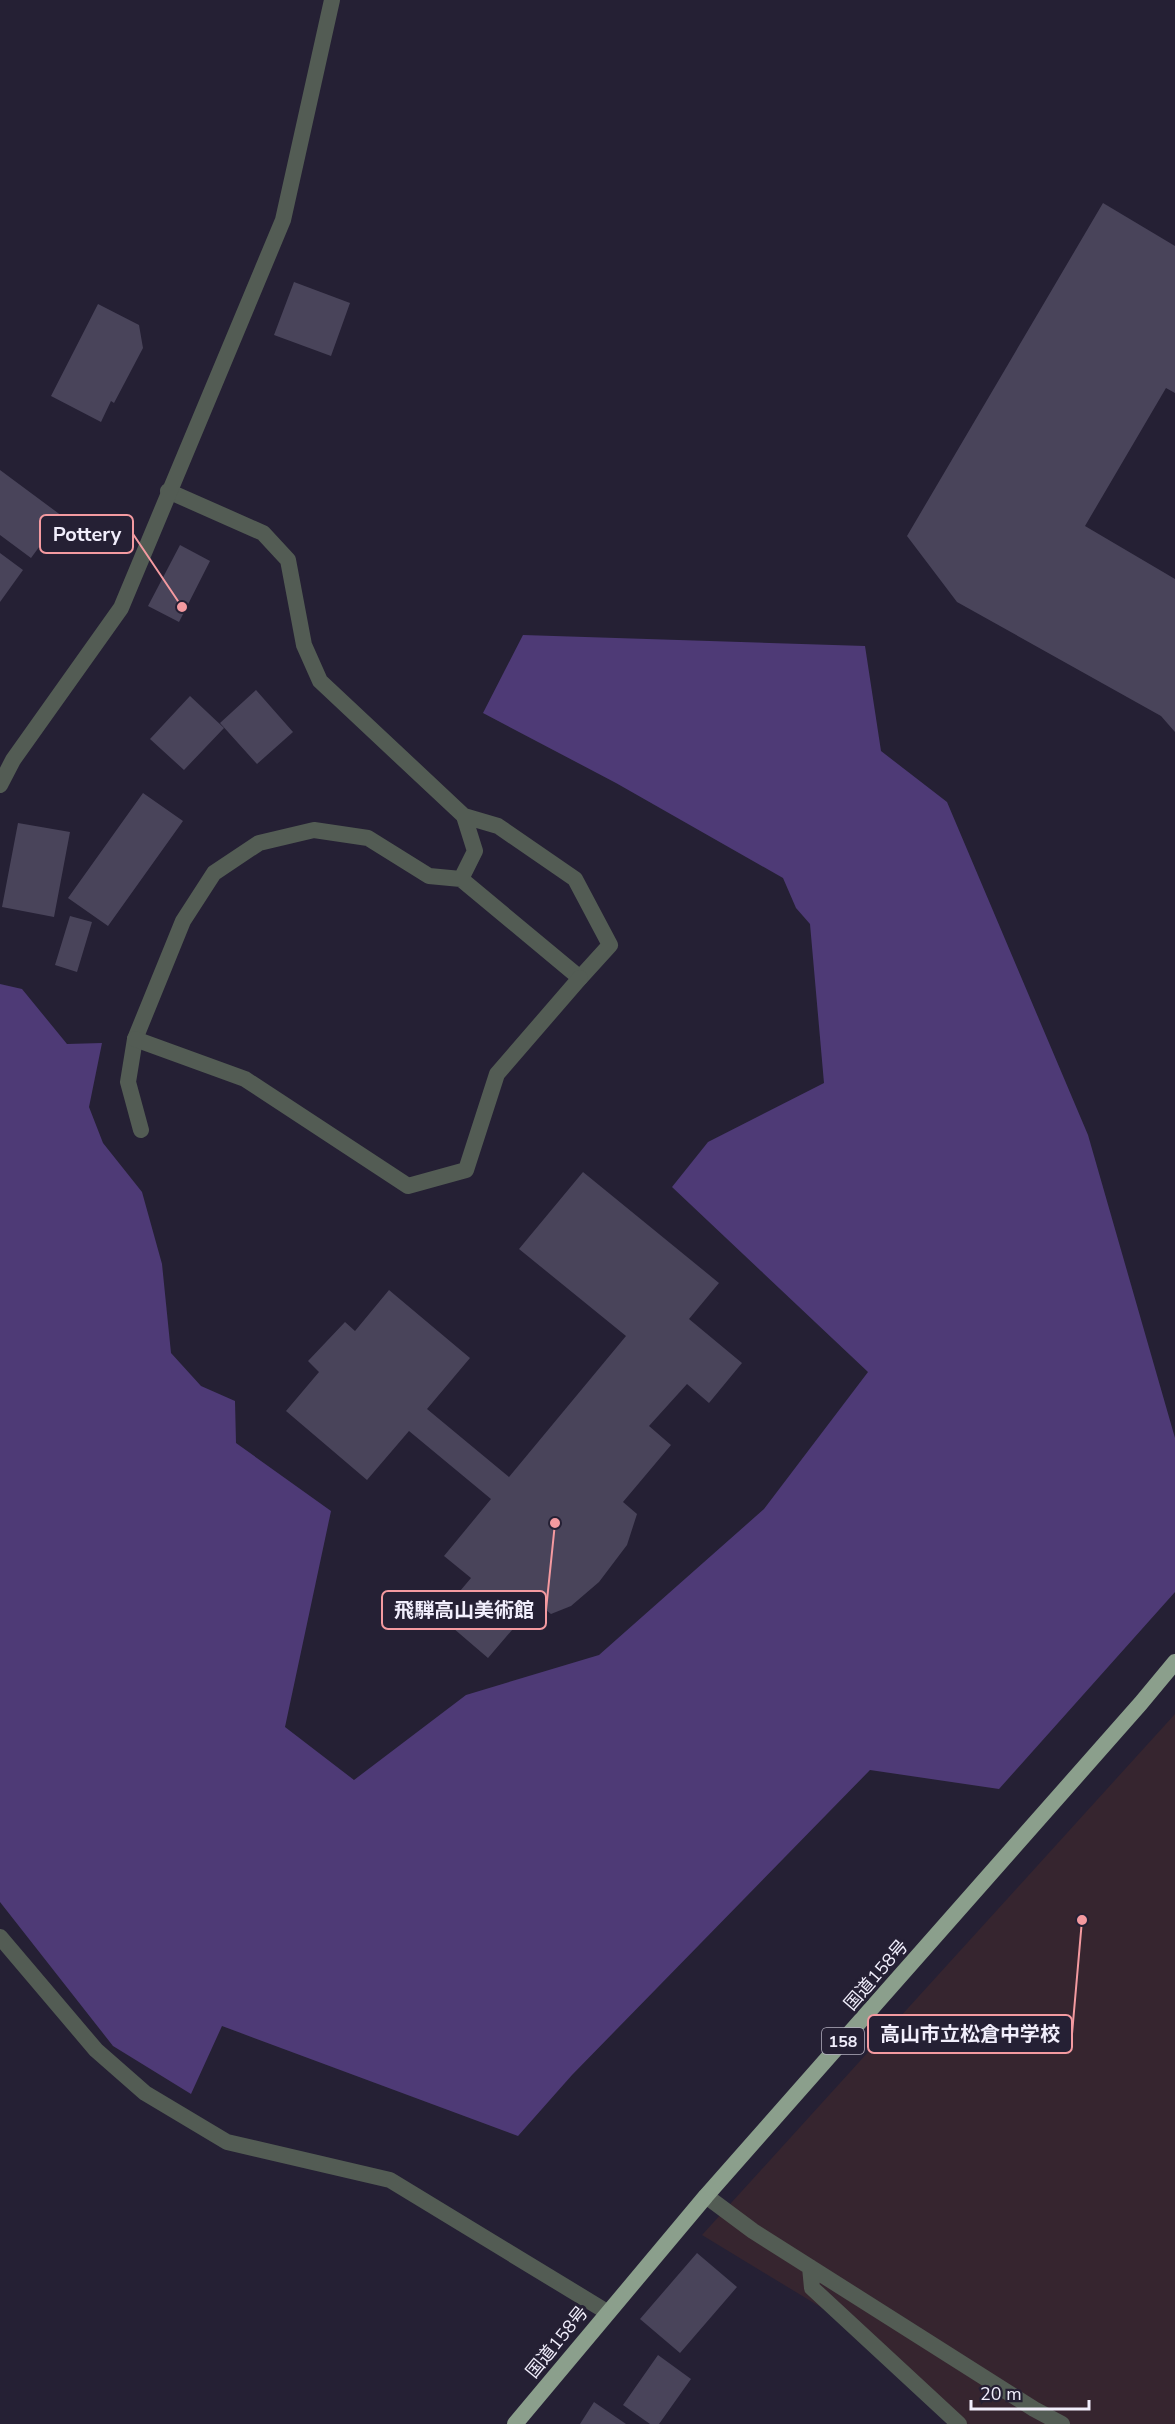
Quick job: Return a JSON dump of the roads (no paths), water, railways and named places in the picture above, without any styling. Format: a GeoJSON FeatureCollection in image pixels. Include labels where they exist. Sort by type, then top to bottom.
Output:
{"type":"FeatureCollection","features":[{"type":"Feature","properties":{"kind":"highway","name":"国道158号"},"geometry":{"type":"LineString","coordinates":[[515,2424],[706,2196],[1118,1730],[1175,1662]]}},
{"type":"Feature","properties":{"kind":"street"},"geometry":{"type":"LineString","coordinates":[[0,784],[13,760],[121,608],[283,219],[332,0]]}},
{"type":"Feature","properties":{"kind":"street"},"geometry":{"type":"LineString","coordinates":[[135,1039],[245,1079],[408,1186],[466,1170],[497,1074],[610,945],[575,879],[498,826],[464,816],[320,681],[304,645],[288,560],[263,533],[168,491]]}},
{"type":"Feature","properties":{"kind":"street"},"geometry":{"type":"LineString","coordinates":[[460,879],[475,851],[464,816]]}},
{"type":"Feature","properties":{"kind":"street"},"geometry":{"type":"LineString","coordinates":[[141,1130],[128,1082],[135,1039],[183,921],[214,873],[259,843],[314,830],[368,838],[429,876],[460,879],[580,978]]}},
{"type":"Feature","properties":{"kind":"street"},"geometry":{"type":"LineString","coordinates":[[0,1937],[96,2050],[145,2093],[227,2142],[390,2180],[607,2312]]}},
{"type":"Feature","properties":{"kind":"street"},"geometry":{"type":"LineString","coordinates":[[706,2196],[753,2231],[1034,2409],[1062,2424]]}},
{"type":"Feature","properties":{"kind":"street"},"geometry":{"type":"LineString","coordinates":[[810,2267],[812,2288],[959,2424]]}},
{"type":"Feature","properties":{"kind":"place","name":"Pottery"},"geometry":{"type":"Point","coordinates":[182,607]}},
{"type":"Feature","properties":{"kind":"place","name":"飛騨高山美術館"},"geometry":{"type":"Point","coordinates":[555,1523]}},
{"type":"Feature","properties":{"kind":"place","name":"高山市立松倉中学校"},"geometry":{"type":"Point","coordinates":[1082,1920]}}]}
